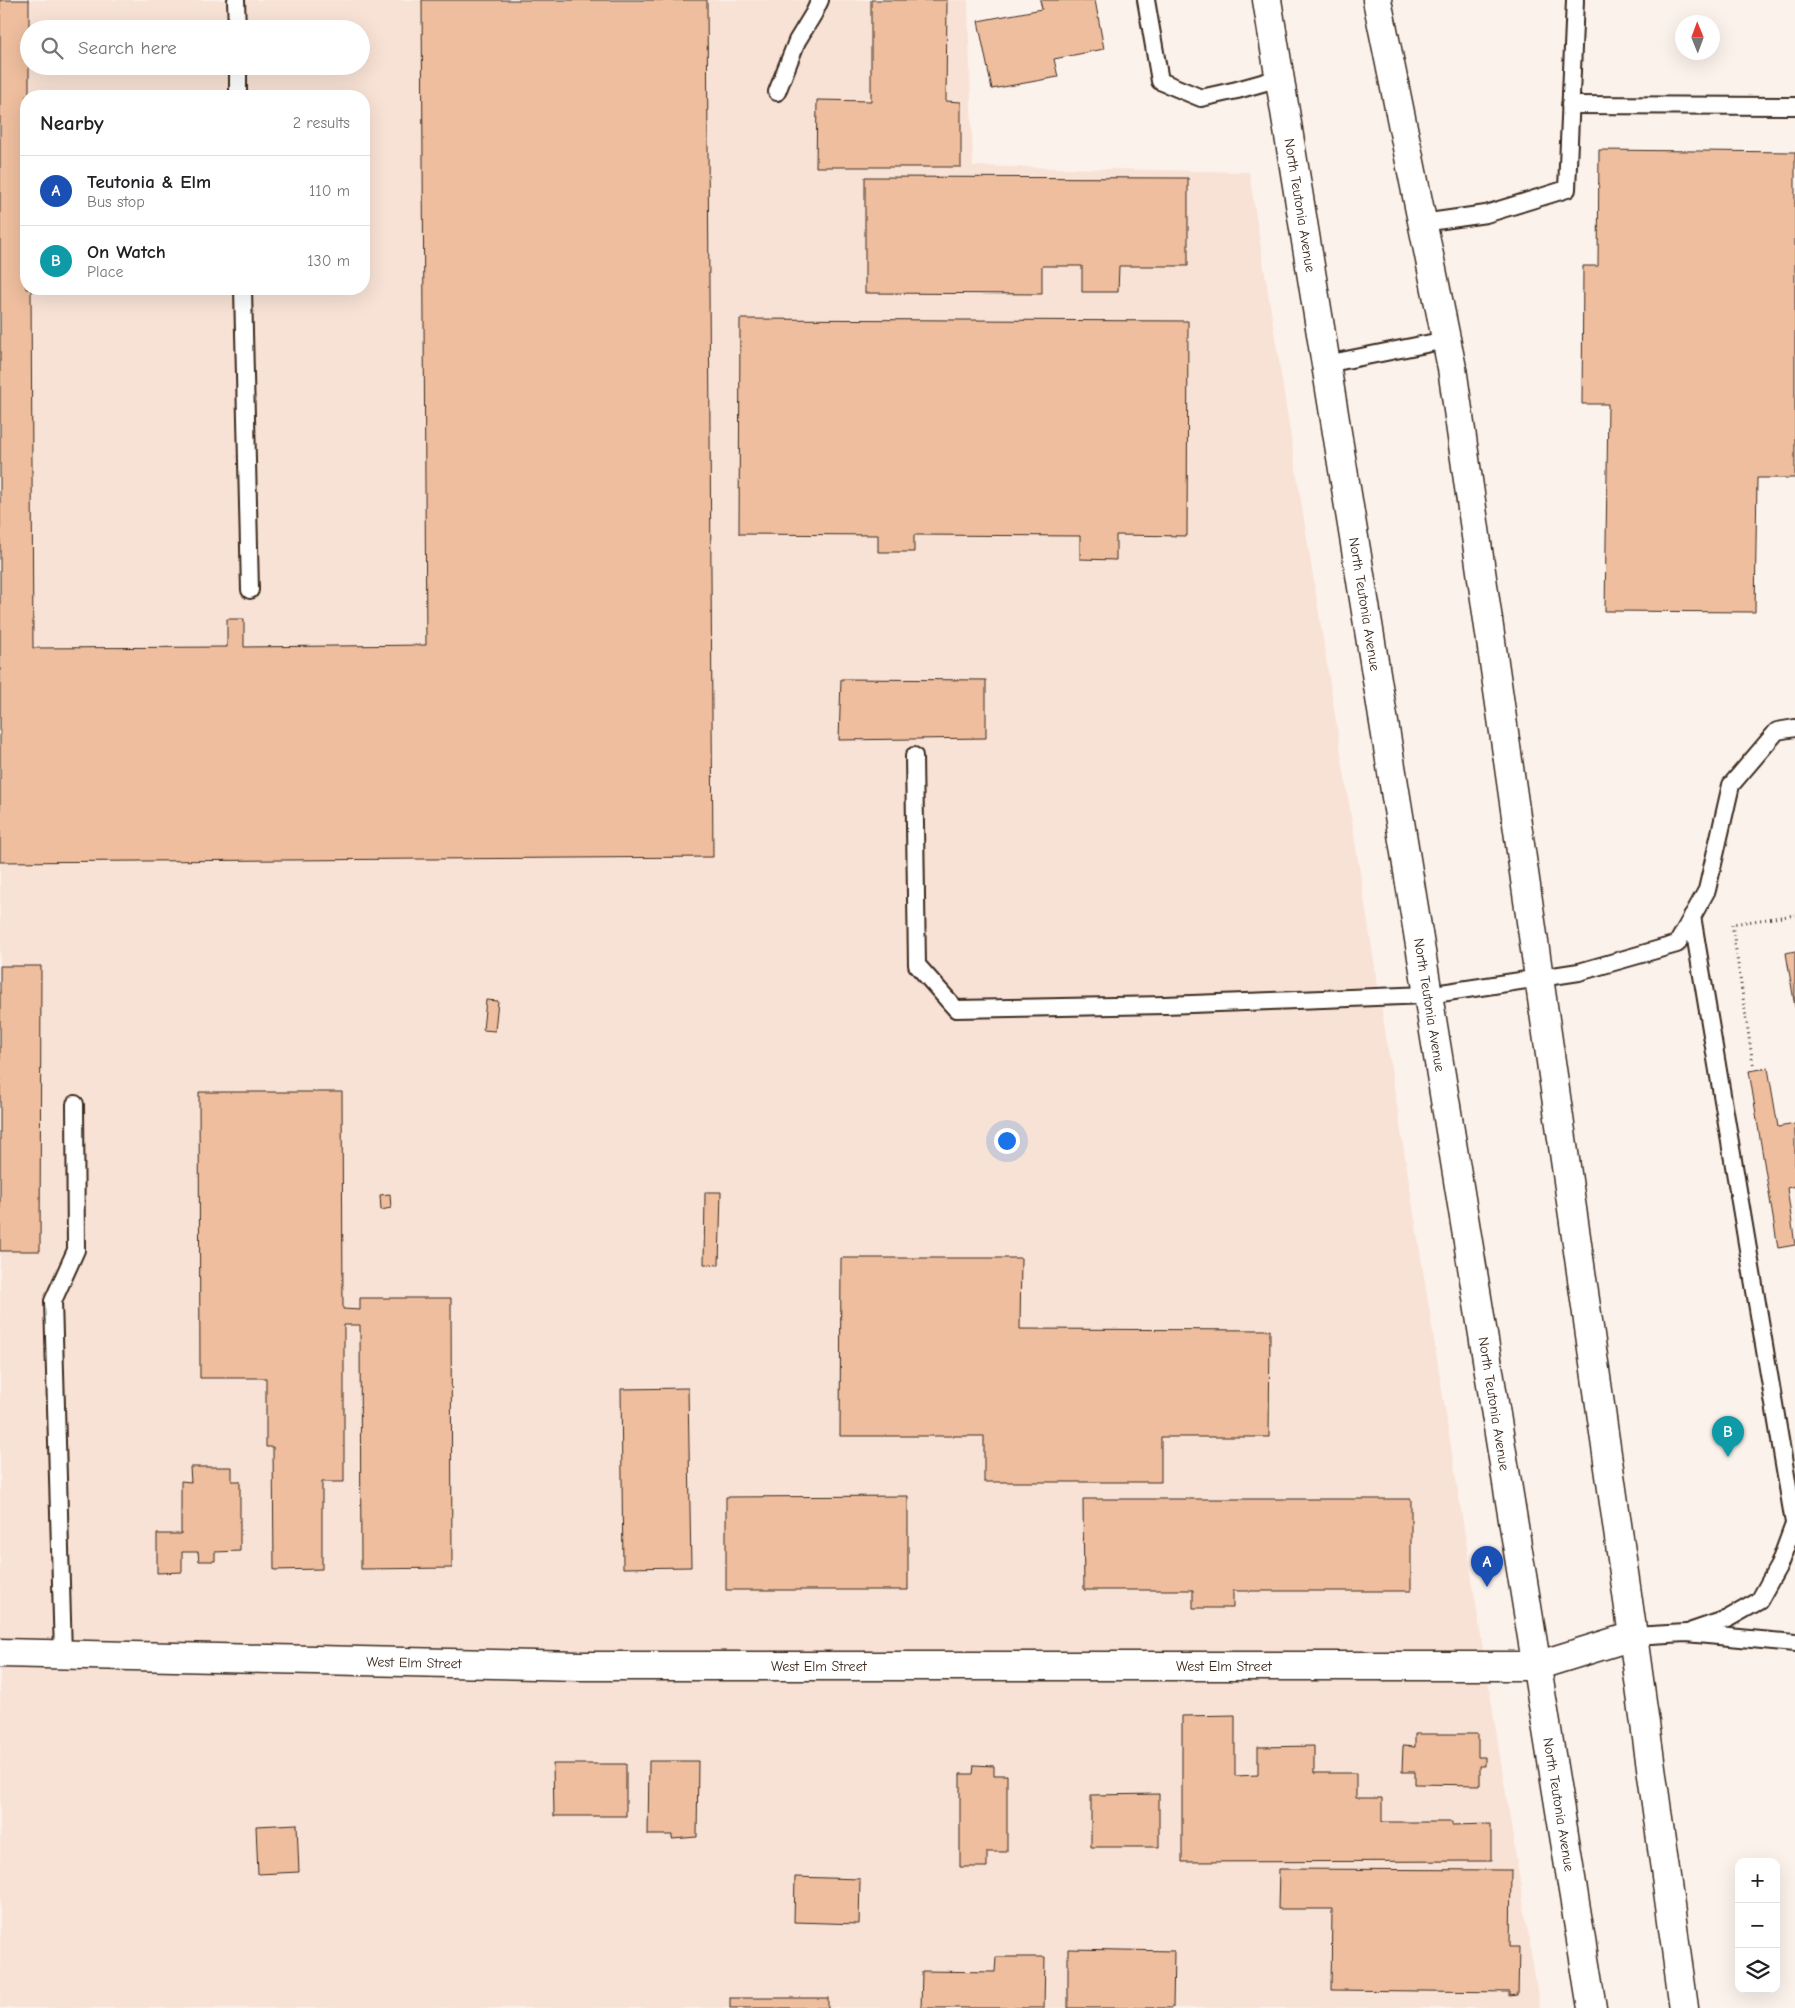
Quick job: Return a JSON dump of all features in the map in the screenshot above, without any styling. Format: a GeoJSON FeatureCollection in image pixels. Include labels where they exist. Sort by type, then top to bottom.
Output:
{"type":"FeatureCollection","features":[{"type":"Feature","properties":{"kind":"main road","name":"North Teutonia Avenue"},"geometry":{"type":"LineString","coordinates":[[1267,0],[1592,2008]]}},
{"type":"Feature","properties":{"kind":"main road"},"geometry":{"type":"LineString","coordinates":[[1376,0],[1452,368],[1633,1636],[1684,2008]]}},
{"type":"Feature","properties":{"kind":"main road","name":"West Elm Street"},"geometry":{"type":"LineString","coordinates":[[0,1653],[589,1666],[1536,1666],[1633,1636]]}},
{"type":"Feature","properties":{"kind":"lane"},"geometry":{"type":"LineString","coordinates":[[236,0],[237,20]]}},
{"type":"Feature","properties":{"kind":"lane"},"geometry":{"type":"LineString","coordinates":[[777,92],[797,42],[820,0]]}},
{"type":"Feature","properties":{"kind":"lane"},"geometry":{"type":"LineString","coordinates":[[1146,0],[1160,81],[1200,98],[1280,78]]}},
{"type":"Feature","properties":{"kind":"lane"},"geometry":{"type":"LineString","coordinates":[[1422,223],[1486,214],[1567,189],[1575,0]]}},
{"type":"Feature","properties":{"kind":"lane"},"geometry":{"type":"LineString","coordinates":[[238,75],[238,90]]}},
{"type":"Feature","properties":{"kind":"lane"},"geometry":{"type":"LineString","coordinates":[[1570,105],[1795,106]]}},
{"type":"Feature","properties":{"kind":"lane"},"geometry":{"type":"LineString","coordinates":[[243,295],[250,590]]}},
{"type":"Feature","properties":{"kind":"lane"},"geometry":{"type":"LineString","coordinates":[[1326,364],[1446,340]]}},
{"type":"Feature","properties":{"kind":"lane"},"geometry":{"type":"LineString","coordinates":[[914,756],[917,965],[956,1009],[1165,1005],[1428,995],[1579,972],[1676,944],[1707,890],[1732,785],[1777,731],[1795,728]]}},
{"type":"Feature","properties":{"kind":"lane"},"geometry":{"type":"LineString","coordinates":[[1686,1633],[1727,1619],[1758,1601],[1779,1565],[1794,1528],[1692,916]]}},
{"type":"Feature","properties":{"kind":"lane"},"geometry":{"type":"LineString","coordinates":[[62,1654],[53,1301],[76,1250],[75,1104]]}},
{"type":"Feature","properties":{"kind":"lane"},"geometry":{"type":"LineString","coordinates":[[1633,1636],[1686,1633],[1795,1643]]}},
{"type":"Feature","properties":{"kind":"path"},"geometry":{"type":"LineString","coordinates":[[1752,1064],[1732,924],[1795,915]]}},
{"type":"Feature","properties":{"kind":"shaded area"},"geometry":{"type":"Polygon","coordinates":[[[0,0],[968,0],[973,166],[1249,172],[1540,2008],[0,2008],[0,0]]]}},
{"type":"Feature","properties":{"kind":"building"},"geometry":{"type":"Polygon","coordinates":[[[0,0],[29,0],[29,20],[20,20],[20,75],[29,75],[29,90],[20,90],[20,295],[31,295],[33,648],[227,647],[227,619],[244,619],[244,647],[426,645],[422,0],[707,0],[713,857],[0,862],[0,0]]]}},
{"type":"Feature","properties":{"kind":"building"},"geometry":{"type":"Polygon","coordinates":[[[871,0],[947,0],[946,101],[961,102],[961,167],[816,167],[817,100],[871,101],[871,0]]]}},
{"type":"Feature","properties":{"kind":"building"},"geometry":{"type":"Polygon","coordinates":[[[1040,0],[1095,0],[1104,49],[1054,59],[1058,77],[992,89],[978,21],[1042,9],[1040,0]]]}},
{"type":"Feature","properties":{"kind":"building"},"geometry":{"type":"Polygon","coordinates":[[[1599,150],[1795,152],[1795,478],[1757,478],[1755,612],[1605,611],[1608,404],[1582,404],[1583,266],[1598,266],[1599,150]]]}},
{"type":"Feature","properties":{"kind":"building"},"geometry":{"type":"Polygon","coordinates":[[[865,177],[1188,178],[1188,266],[1119,266],[1118,292],[1082,292],[1082,266],[1042,266],[1042,294],[865,293],[865,177]]]}},
{"type":"Feature","properties":{"kind":"building"},"geometry":{"type":"Polygon","coordinates":[[[740,319],[1188,321],[1187,536],[1116,535],[1116,560],[1080,559],[1080,536],[914,535],[914,552],[878,552],[878,535],[739,534],[740,319]]]}},
{"type":"Feature","properties":{"kind":"building"},"geometry":{"type":"Polygon","coordinates":[[[841,679],[986,680],[986,738],[839,740],[841,679]]]}},
{"type":"Feature","properties":{"kind":"building"},"geometry":{"type":"Polygon","coordinates":[[[1795,951],[1795,1007],[1786,953],[1795,951]]]}},
{"type":"Feature","properties":{"kind":"building"},"geometry":{"type":"Polygon","coordinates":[[[0,966],[41,966],[40,1251],[0,1251],[0,966]]]}},
{"type":"Feature","properties":{"kind":"building"},"geometry":{"type":"Polygon","coordinates":[[[486,1000],[498,1001],[495,1031],[483,1030],[486,1000]]]}},
{"type":"Feature","properties":{"kind":"building"},"geometry":{"type":"Polygon","coordinates":[[[1768,1068],[1778,1127],[1795,1124],[1795,1186],[1787,1188],[1795,1245],[1778,1248],[1749,1071],[1768,1068]]]}},
{"type":"Feature","properties":{"kind":"building"},"geometry":{"type":"Polygon","coordinates":[[[199,1092],[342,1092],[343,1309],[360,1310],[360,1298],[451,1298],[452,1568],[361,1569],[360,1325],[344,1325],[344,1482],[322,1482],[322,1569],[274,1570],[273,1447],[266,1447],[266,1378],[200,1378],[199,1092]]]}},
{"type":"Feature","properties":{"kind":"building"},"geometry":{"type":"Polygon","coordinates":[[[705,1192],[721,1192],[719,1265],[704,1264],[705,1192]]]}},
{"type":"Feature","properties":{"kind":"building"},"geometry":{"type":"Polygon","coordinates":[[[390,1194],[391,1208],[381,1210],[380,1195],[390,1194]]]}},
{"type":"Feature","properties":{"kind":"building"},"geometry":{"type":"Polygon","coordinates":[[[841,1258],[1021,1258],[1020,1329],[1270,1330],[1269,1437],[1161,1437],[1161,1482],[984,1482],[984,1436],[840,1436],[841,1258]]]}},
{"type":"Feature","properties":{"kind":"building"},"geometry":{"type":"Polygon","coordinates":[[[688,1388],[691,1567],[623,1568],[621,1389],[688,1388]]]}},
{"type":"Feature","properties":{"kind":"building"},"geometry":{"type":"Polygon","coordinates":[[[190,1467],[232,1467],[232,1481],[240,1481],[240,1551],[215,1552],[215,1561],[199,1561],[198,1552],[182,1552],[182,1572],[157,1573],[157,1534],[181,1534],[181,1481],[191,1482],[190,1467]]]}},
{"type":"Feature","properties":{"kind":"building"},"geometry":{"type":"Polygon","coordinates":[[[908,1496],[908,1590],[726,1590],[726,1497],[908,1496]]]}},
{"type":"Feature","properties":{"kind":"building"},"geometry":{"type":"Polygon","coordinates":[[[1083,1499],[1411,1499],[1411,1591],[1233,1591],[1233,1608],[1193,1608],[1193,1590],[1084,1590],[1083,1499]]]}},
{"type":"Feature","properties":{"kind":"building"},"geometry":{"type":"Polygon","coordinates":[[[1235,1715],[1235,1776],[1258,1775],[1258,1747],[1314,1746],[1314,1773],[1356,1773],[1356,1798],[1382,1798],[1382,1822],[1452,1822],[1452,1825],[1491,1824],[1491,1861],[1182,1862],[1182,1716],[1235,1715]]]}},
{"type":"Feature","properties":{"kind":"building"},"geometry":{"type":"Polygon","coordinates":[[[1415,1734],[1478,1734],[1478,1757],[1485,1757],[1485,1766],[1480,1766],[1480,1785],[1415,1784],[1415,1772],[1402,1772],[1403,1746],[1415,1747],[1415,1734]]]}},
{"type":"Feature","properties":{"kind":"building"},"geometry":{"type":"Polygon","coordinates":[[[649,1761],[698,1761],[697,1837],[672,1839],[672,1835],[648,1835],[649,1761]]]}},
{"type":"Feature","properties":{"kind":"building"},"geometry":{"type":"Polygon","coordinates":[[[553,1764],[626,1764],[626,1816],[554,1816],[553,1764]]]}},
{"type":"Feature","properties":{"kind":"building"},"geometry":{"type":"Polygon","coordinates":[[[974,1765],[994,1766],[994,1775],[1007,1775],[1007,1852],[987,1852],[987,1867],[960,1867],[960,1774],[973,1774],[974,1765]]]}},
{"type":"Feature","properties":{"kind":"building"},"geometry":{"type":"Polygon","coordinates":[[[1159,1794],[1159,1847],[1091,1847],[1091,1795],[1159,1794]]]}},
{"type":"Feature","properties":{"kind":"building"},"geometry":{"type":"Polygon","coordinates":[[[297,1824],[299,1872],[258,1874],[256,1826],[297,1824]]]}},
{"type":"Feature","properties":{"kind":"building"},"geometry":{"type":"Polygon","coordinates":[[[1279,1869],[1511,1870],[1510,1947],[1519,1947],[1518,1995],[1510,1996],[1510,1992],[1331,1990],[1332,1909],[1278,1909],[1279,1869]]]}},
{"type":"Feature","properties":{"kind":"building"},"geometry":{"type":"Polygon","coordinates":[[[795,1877],[860,1879],[859,1924],[794,1922],[795,1877]]]}},
{"type":"Feature","properties":{"kind":"building"},"geometry":{"type":"Polygon","coordinates":[[[1068,1949],[1174,1951],[1173,2008],[1068,2008],[1068,1949]]]}},
{"type":"Feature","properties":{"kind":"building"},"geometry":{"type":"Polygon","coordinates":[[[996,1957],[1045,1957],[1044,2008],[921,2008],[922,1971],[995,1972],[996,1957]]]}},
{"type":"Feature","properties":{"kind":"building"},"geometry":{"type":"Polygon","coordinates":[[[730,1998],[828,1998],[828,2008],[730,2008],[730,1998]]]}},
{"type":"Feature","properties":{"kind":"place","name":"On Watch"},"geometry":{"type":"Point","coordinates":[1728,1457]}},
{"type":"Feature","properties":{"kind":"place","name":"Teutonia & Elm"},"geometry":{"type":"Point","coordinates":[1487,1587]}}]}
